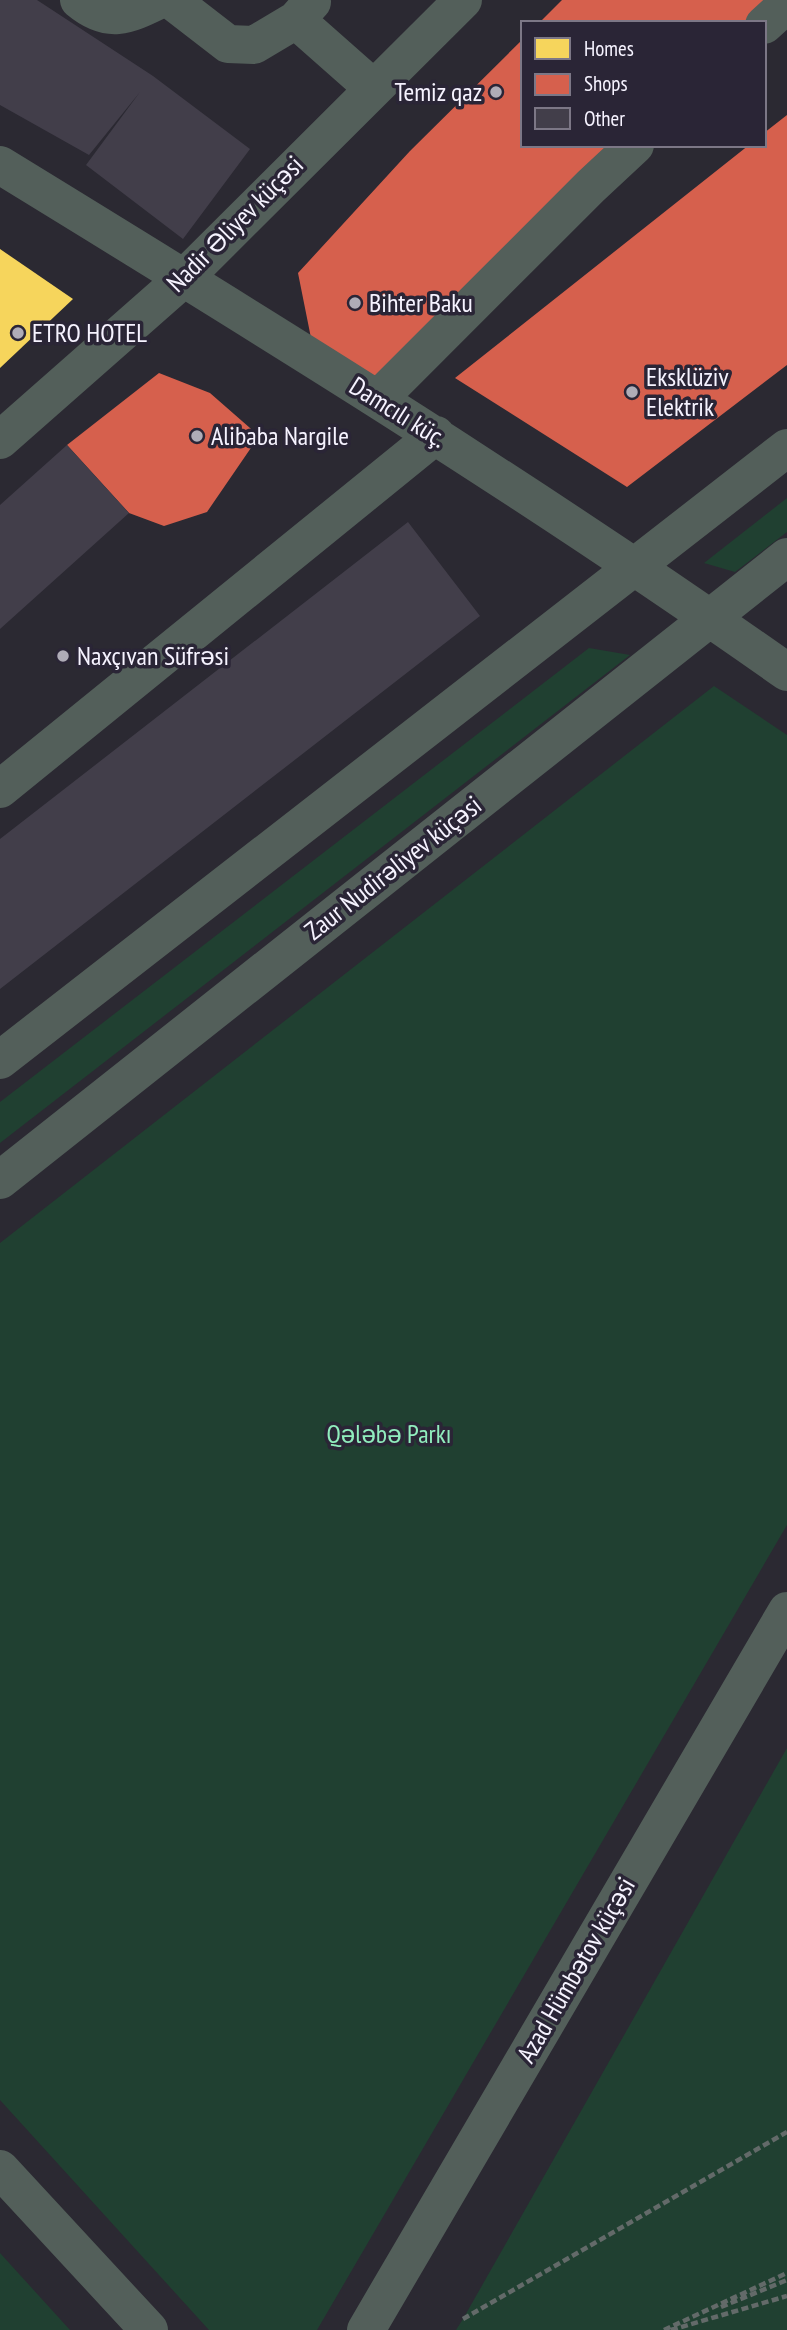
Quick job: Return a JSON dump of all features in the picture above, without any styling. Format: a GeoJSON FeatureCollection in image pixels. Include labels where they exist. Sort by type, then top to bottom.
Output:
{"type":"FeatureCollection","features":[{"type":"Feature","properties":{"kind":"street"},"geometry":{"type":"LineString","coordinates":[[79,0],[93,12],[113,16],[136,11],[159,0]]}},
{"type":"Feature","properties":{"kind":"street"},"geometry":{"type":"LineString","coordinates":[[171,0],[229,44],[254,45],[304,10],[373,88]]}},
{"type":"Feature","properties":{"kind":"street","name":"Nadir Əliyev küçəsi"},"geometry":{"type":"LineString","coordinates":[[0,440],[184,278],[463,0]]}},
{"type":"Feature","properties":{"kind":"street"},"geometry":{"type":"LineString","coordinates":[[766,23],[787,4]]}},
{"type":"Feature","properties":{"kind":"street"},"geometry":{"type":"LineString","coordinates":[[378,399],[633,147]]}},
{"type":"Feature","properties":{"kind":"street","name":"Damcılı küç."},"geometry":{"type":"LineString","coordinates":[[0,165],[436,435],[581,533],[634,565],[787,672]]}},
{"type":"Feature","properties":{"kind":"street"},"geometry":{"type":"LineString","coordinates":[[0,789],[436,435]]}},
{"type":"Feature","properties":{"kind":"street"},"geometry":{"type":"LineString","coordinates":[[0,1060],[787,448]]}},
{"type":"Feature","properties":{"kind":"street","name":"Zaur Nudirəliyev küçəsi"},"geometry":{"type":"LineString","coordinates":[[0,1180],[787,557]]}},
{"type":"Feature","properties":{"kind":"street","name":"Azad Hümbətov küçəsi"},"geometry":{"type":"LineString","coordinates":[[366,2330],[787,1611]]}},
{"type":"Feature","properties":{"kind":"street"},"geometry":{"type":"LineString","coordinates":[[0,2169],[149,2330]]}},
{"type":"Feature","properties":{"kind":"path"},"geometry":{"type":"LineString","coordinates":[[463,2319],[787,2132]]}},
{"type":"Feature","properties":{"kind":"path"},"geometry":{"type":"LineString","coordinates":[[664,2330],[787,2273]]}},
{"type":"Feature","properties":{"kind":"path"},"geometry":{"type":"LineString","coordinates":[[664,2330],[787,2280]]}},
{"type":"Feature","properties":{"kind":"path"},"geometry":{"type":"LineString","coordinates":[[671,2330],[787,2296]]}},
{"type":"Feature","properties":{"kind":"green space"},"geometry":{"type":"Polygon","coordinates":[[[787,498],[787,532],[735,572],[704,563],[787,498]]]}},
{"type":"Feature","properties":{"kind":"green space"},"geometry":{"type":"Polygon","coordinates":[[[589,648],[630,655],[0,1143],[0,1102],[589,648]]]}},
{"type":"Feature","properties":{"kind":"green space","name":"Qələbə Parkı"},"geometry":{"type":"Polygon","coordinates":[[[714,686],[787,735],[787,1525],[317,2330],[209,2330],[0,2100],[0,1243],[714,686]]]}},
{"type":"Feature","properties":{"kind":"green space"},"geometry":{"type":"Polygon","coordinates":[[[787,1748],[787,2330],[456,2330],[463,2319],[787,1748]]]}},
{"type":"Feature","properties":{"kind":"green space"},"geometry":{"type":"Polygon","coordinates":[[[0,2253],[70,2330],[0,2330],[0,2253]]]}},
{"type":"Feature","properties":{"kind":"building: Homes","name":"ETRO HOTEL"},"geometry":{"type":"Polygon","coordinates":[[[0,249],[73,299],[0,368],[0,249]]]}},
{"type":"Feature","properties":{"kind":"building: Shops"},"geometry":{"type":"Polygon","coordinates":[[[562,0],[775,0],[753,21],[541,21],[562,0]]]}},
{"type":"Feature","properties":{"kind":"building: Shops"},"geometry":{"type":"Polygon","coordinates":[[[521,41],[521,147],[622,147],[383,387],[312,343],[298,273],[410,151],[521,41]]]}},
{"type":"Feature","properties":{"kind":"building: Shops"},"geometry":{"type":"Polygon","coordinates":[[[787,115],[787,365],[627,487],[455,378],[746,147],[766,147],[766,131],[787,115]]]}},
{"type":"Feature","properties":{"kind":"building: Shops"},"geometry":{"type":"Polygon","coordinates":[[[159,373],[210,393],[259,436],[207,512],[164,526],[129,513],[67,445],[159,373]]]}},
{"type":"Feature","properties":{"kind":"building: Other"},"geometry":{"type":"Polygon","coordinates":[[[0,0],[37,0],[153,76],[250,149],[183,239],[86,165],[140,92],[89,155],[0,105],[0,0]]]}},
{"type":"Feature","properties":{"kind":"building: Other"},"geometry":{"type":"Polygon","coordinates":[[[67,445],[129,513],[0,629],[0,505],[67,445]]]}},
{"type":"Feature","properties":{"kind":"building: Other"},"geometry":{"type":"Polygon","coordinates":[[[408,522],[480,616],[0,989],[0,839],[408,522]]]}},
{"type":"Feature","properties":{"kind":"place","name":"Temiz qaz"},"geometry":{"type":"Point","coordinates":[496,92]}},
{"type":"Feature","properties":{"kind":"place","name":"Bihter Baku"},"geometry":{"type":"Point","coordinates":[355,303]}},
{"type":"Feature","properties":{"kind":"place","name":"ETRO HOTEL"},"geometry":{"type":"Point","coordinates":[18,333]}},
{"type":"Feature","properties":{"kind":"place","name":"Eksklüziv Elektrik"},"geometry":{"type":"Point","coordinates":[632,392]}},
{"type":"Feature","properties":{"kind":"place","name":"Alibaba Nargile"},"geometry":{"type":"Point","coordinates":[197,436]}},
{"type":"Feature","properties":{"kind":"place","name":"Naxçıvan Süfrəsi"},"geometry":{"type":"Point","coordinates":[63,656]}}]}
